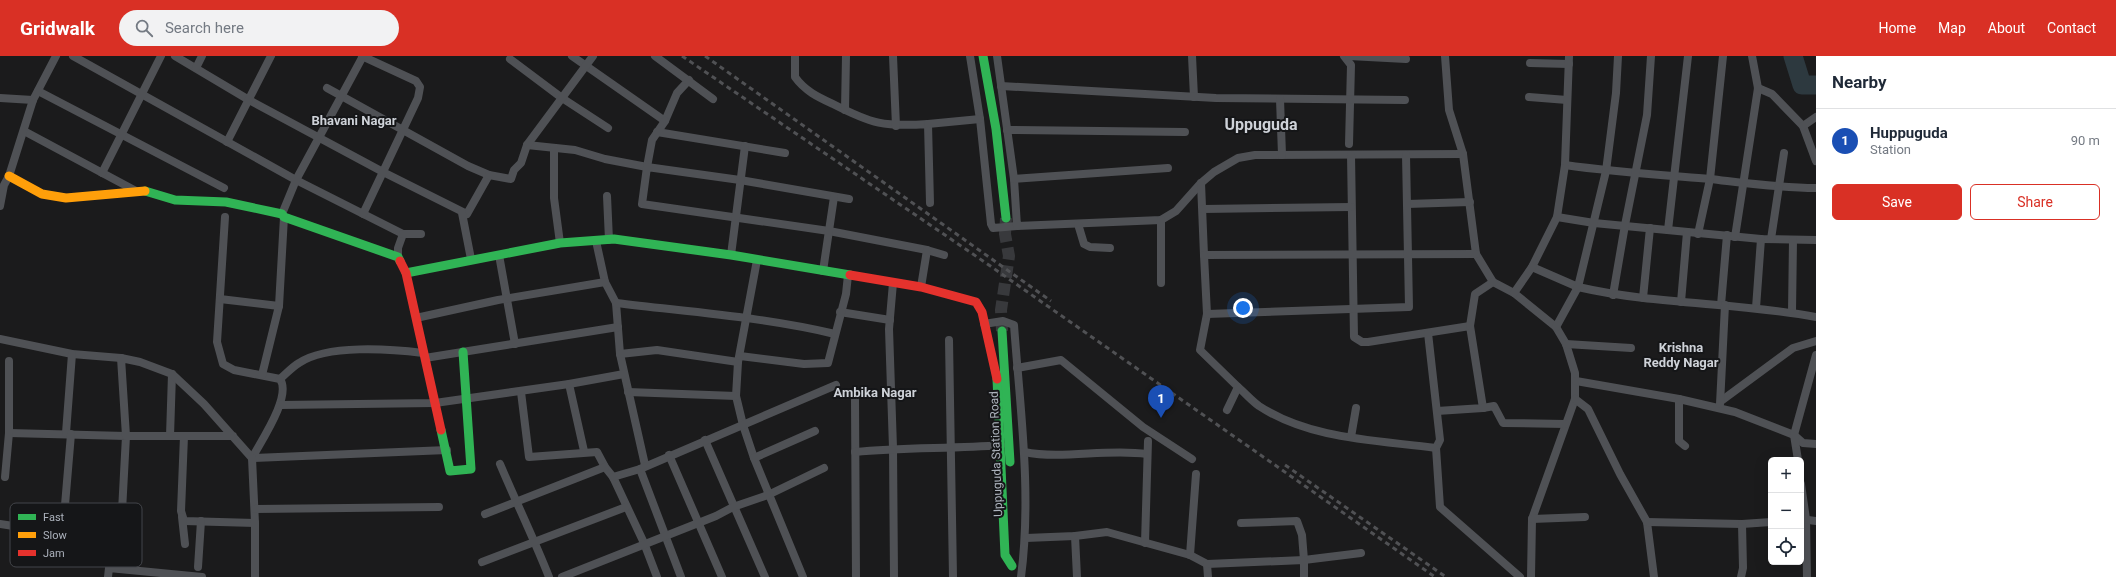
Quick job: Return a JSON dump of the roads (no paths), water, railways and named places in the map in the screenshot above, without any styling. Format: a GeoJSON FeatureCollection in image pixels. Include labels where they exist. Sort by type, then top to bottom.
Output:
{"type":"FeatureCollection","features":[{"type":"Feature","properties":{"kind":"street"},"geometry":{"type":"LineString","coordinates":[[0,206],[4,185],[9,176],[33,100],[56,56]]}},
{"type":"Feature","properties":{"kind":"street"},"geometry":{"type":"LineString","coordinates":[[73,56],[296,180],[403,234],[421,234]]}},
{"type":"Feature","properties":{"kind":"street"},"geometry":{"type":"LineString","coordinates":[[102,173],[161,56]]}},
{"type":"Feature","properties":{"kind":"street"},"geometry":{"type":"LineString","coordinates":[[175,56],[249,100],[462,213],[467,214],[488,175]]}},
{"type":"Feature","properties":{"kind":"street"},"geometry":{"type":"LineString","coordinates":[[196,68],[202,56]]}},
{"type":"Feature","properties":{"kind":"street"},"geometry":{"type":"LineString","coordinates":[[227,142],[271,56]]}},
{"type":"Feature","properties":{"kind":"street"},"geometry":{"type":"LineString","coordinates":[[262,375],[279,306],[283,215],[296,180],[362,56],[416,81],[420,87],[418,98],[363,214]]}},
{"type":"Feature","properties":{"kind":"street"},"geometry":{"type":"LineString","coordinates":[[572,56],[665,121]]}},
{"type":"Feature","properties":{"kind":"street"},"geometry":{"type":"LineString","coordinates":[[327,88],[404,129],[468,166],[488,175],[511,179],[514,170],[521,163],[527,145],[593,56]]}},
{"type":"Feature","properties":{"kind":"street"},"geometry":{"type":"LineString","coordinates":[[655,56],[714,99]]}},
{"type":"Feature","properties":{"kind":"street"},"geometry":{"type":"LineString","coordinates":[[794,56],[795,77],[804,87],[814,95],[870,122],[896,126],[980,119]]}},
{"type":"Feature","properties":{"kind":"street"},"geometry":{"type":"LineString","coordinates":[[845,110],[846,56]]}},
{"type":"Feature","properties":{"kind":"street"},"geometry":{"type":"LineString","coordinates":[[893,56],[896,126]]}},
{"type":"Feature","properties":{"kind":"street"},"geometry":{"type":"LineString","coordinates":[[970,56],[980,119],[990,224],[993,228],[1161,220],[1176,210],[1201,183],[1214,172],[1238,158],[1255,155],[1463,154]]}},
{"type":"Feature","properties":{"kind":"street"},"geometry":{"type":"LineString","coordinates":[[983,56],[996,129],[1006,218]]}},
{"type":"Feature","properties":{"kind":"street"},"geometry":{"type":"LineString","coordinates":[[997,56],[1014,179],[1017,226]]}},
{"type":"Feature","properties":{"kind":"street"},"geometry":{"type":"LineString","coordinates":[[1192,56],[1194,97]]}},
{"type":"Feature","properties":{"kind":"street"},"geometry":{"type":"LineString","coordinates":[[1344,56],[1351,64],[1349,144]]}},
{"type":"Feature","properties":{"kind":"street"},"geometry":{"type":"LineString","coordinates":[[1349,56],[1406,59]]}},
{"type":"Feature","properties":{"kind":"street"},"geometry":{"type":"LineString","coordinates":[[1446,56],[1449,110],[1463,154],[1476,254],[1493,282],[1514,293],[1556,327],[1566,344],[1576,381],[1575,399],[1532,519],[1531,577]]}},
{"type":"Feature","properties":{"kind":"street"},"geometry":{"type":"LineString","coordinates":[[1556,327],[1578,287],[1606,171],[1616,93],[1618,56]]}},
{"type":"Feature","properties":{"kind":"street"},"geometry":{"type":"LineString","coordinates":[[1613,295],[1625,225],[1647,115],[1651,56]]}},
{"type":"Feature","properties":{"kind":"street"},"geometry":{"type":"LineString","coordinates":[[1668,230],[1688,56]]}},
{"type":"Feature","properties":{"kind":"street"},"geometry":{"type":"LineString","coordinates":[[1698,234],[1710,180],[1722,56]]}},
{"type":"Feature","properties":{"kind":"street"},"geometry":{"type":"LineString","coordinates":[[1719,404],[1723,305],[1731,236],[1744,183],[1758,88],[1752,56]]}},
{"type":"Feature","properties":{"kind":"street"},"geometry":{"type":"LineString","coordinates":[[510,59],[562,98],[608,128]]}},
{"type":"Feature","properties":{"kind":"street"},"geometry":{"type":"LineString","coordinates":[[1514,293],[1532,267],[1557,217],[1565,165],[1569,60],[1530,63]]}},
{"type":"Feature","properties":{"kind":"street"},"geometry":{"type":"LineString","coordinates":[[689,80],[677,93],[665,121],[652,140],[642,204],[829,231],[927,250],[944,255]]}},
{"type":"Feature","properties":{"kind":"street"},"geometry":{"type":"LineString","coordinates":[[1001,86],[1194,97],[1405,100]]}},
{"type":"Feature","properties":{"kind":"street"},"geometry":{"type":"LineString","coordinates":[[1758,88],[1772,94],[1803,126],[1816,161]]}},
{"type":"Feature","properties":{"kind":"street"},"geometry":{"type":"LineString","coordinates":[[38,91],[224,188]]}},
{"type":"Feature","properties":{"kind":"street"},"geometry":{"type":"LineString","coordinates":[[1529,97],[1567,100]]}},
{"type":"Feature","properties":{"kind":"street"},"geometry":{"type":"LineString","coordinates":[[0,98],[33,100]]}},
{"type":"Feature","properties":{"kind":"street"},"geometry":{"type":"LineString","coordinates":[[1280,98],[1282,155]]}},
{"type":"Feature","properties":{"kind":"street"},"geometry":{"type":"LineString","coordinates":[[1803,126],[1816,117]]}},
{"type":"Feature","properties":{"kind":"street"},"geometry":{"type":"LineString","coordinates":[[928,124],[930,203]]}},
{"type":"Feature","properties":{"kind":"street"},"geometry":{"type":"LineString","coordinates":[[1007,130],[1185,132]]}},
{"type":"Feature","properties":{"kind":"street"},"geometry":{"type":"LineString","coordinates":[[24,131],[136,191]]}},
{"type":"Feature","properties":{"kind":"street"},"geometry":{"type":"LineString","coordinates":[[657,132],[785,153]]}},
{"type":"Feature","properties":{"kind":"street"},"geometry":{"type":"LineString","coordinates":[[527,145],[575,150],[605,159],[647,167],[740,180],[849,200]]}},
{"type":"Feature","properties":{"kind":"street"},"geometry":{"type":"LineString","coordinates":[[731,255],[745,146]]}},
{"type":"Feature","properties":{"kind":"street"},"geometry":{"type":"LineString","coordinates":[[554,148],[554,198],[560,243]]}},
{"type":"Feature","properties":{"kind":"street"},"geometry":{"type":"LineString","coordinates":[[1771,239],[1784,153]]}},
{"type":"Feature","properties":{"kind":"street"},"geometry":{"type":"LineString","coordinates":[[1351,155],[1354,337],[1362,342],[1470,326]]}},
{"type":"Feature","properties":{"kind":"street"},"geometry":{"type":"LineString","coordinates":[[1207,314],[1409,307],[1406,155]]}},
{"type":"Feature","properties":{"kind":"street"},"geometry":{"type":"LineString","coordinates":[[1565,165],[1606,171],[1674,176],[1778,188],[1816,188]]}},
{"type":"Feature","properties":{"kind":"street"},"geometry":{"type":"LineString","coordinates":[[1014,179],[1168,168]]}},
{"type":"Feature","properties":{"kind":"street"},"geometry":{"type":"LineString","coordinates":[[9,176],[42,194],[66,198],[145,191],[175,200],[223,202],[283,215],[398,257]]}},
{"type":"Feature","properties":{"kind":"street"},"geometry":{"type":"LineString","coordinates":[[1201,183],[1207,314],[1200,350],[1258,405],[1292,423],[1316,432],[1436,448]]}},
{"type":"Feature","properties":{"kind":"street"},"geometry":{"type":"LineString","coordinates":[[607,196],[609,240]]}},
{"type":"Feature","properties":{"kind":"street"},"geometry":{"type":"LineString","coordinates":[[823,271],[834,197]]}},
{"type":"Feature","properties":{"kind":"street"},"geometry":{"type":"LineString","coordinates":[[1407,204],[1470,202]]}},
{"type":"Feature","properties":{"kind":"street"},"geometry":{"type":"LineString","coordinates":[[1203,209],[1351,207]]}},
{"type":"Feature","properties":{"kind":"street"},"geometry":{"type":"LineString","coordinates":[[462,213],[471,259]]}},
{"type":"Feature","properties":{"kind":"street"},"geometry":{"type":"LineString","coordinates":[[226,217],[217,342],[223,364],[234,370],[280,379]]}},
{"type":"Feature","properties":{"kind":"street"},"geometry":{"type":"LineString","coordinates":[[1557,217],[1594,223],[1625,225],[1698,234],[1761,239],[1816,240]]}},
{"type":"Feature","properties":{"kind":"street"},"geometry":{"type":"LineString","coordinates":[[1161,220],[1161,283]]}},
{"type":"Feature","properties":{"kind":"street"},"geometry":{"type":"LineString","coordinates":[[1078,224],[1084,244],[1090,247],[1110,248]]}},
{"type":"Feature","properties":{"kind":"street"},"geometry":{"type":"LineString","coordinates":[[1643,298],[1650,228]]}},
{"type":"Feature","properties":{"kind":"street"},"geometry":{"type":"LineString","coordinates":[[1681,302],[1687,232]]}},
{"type":"Feature","properties":{"kind":"street"},"geometry":{"type":"LineString","coordinates":[[403,234],[398,248],[398,257],[406,273],[447,450],[450,471],[472,469],[463,352]]}},
{"type":"Feature","properties":{"kind":"street"},"geometry":{"type":"LineString","coordinates":[[1756,308],[1761,239]]}},
{"type":"Feature","properties":{"kind":"street"},"geometry":{"type":"LineString","coordinates":[[406,273],[471,259],[560,243],[609,240],[731,255],[921,287],[976,302],[982,312],[997,379],[1005,555],[1012,566]]}},
{"type":"Feature","properties":{"kind":"street"},"geometry":{"type":"LineString","coordinates":[[1792,312],[1793,240]]}},
{"type":"Feature","properties":{"kind":"street"},"geometry":{"type":"LineString","coordinates":[[596,241],[605,282],[616,303],[620,354],[642,467],[664,536],[681,577]]}},
{"type":"Feature","properties":{"kind":"street"},"geometry":{"type":"LineString","coordinates":[[921,287],[927,250]]}},
{"type":"Feature","properties":{"kind":"street"},"geometry":{"type":"LineString","coordinates":[[1204,255],[1476,254]]}},
{"type":"Feature","properties":{"kind":"street"},"geometry":{"type":"LineString","coordinates":[[499,255],[515,344]]}},
{"type":"Feature","properties":{"kind":"street"},"geometry":{"type":"LineString","coordinates":[[757,260],[739,359],[736,396],[754,458],[803,577]]}},
{"type":"Feature","properties":{"kind":"street"},"geometry":{"type":"LineString","coordinates":[[1532,267],[1578,287],[1613,295],[1756,308],[1792,312],[1816,317]]}},
{"type":"Feature","properties":{"kind":"street"},"geometry":{"type":"LineString","coordinates":[[620,354],[657,350],[804,364],[828,363],[840,312],[846,294],[848,275]]}},
{"type":"Feature","properties":{"kind":"street"},"geometry":{"type":"LineString","coordinates":[[416,318],[507,299],[605,282]]}},
{"type":"Feature","properties":{"kind":"street"},"geometry":{"type":"LineString","coordinates":[[1483,408],[1470,326],[1475,294],[1493,282]]}},
{"type":"Feature","properties":{"kind":"street"},"geometry":{"type":"LineString","coordinates":[[893,283],[890,320],[894,577]]}},
{"type":"Feature","properties":{"kind":"street"},"geometry":{"type":"LineString","coordinates":[[220,299],[279,306]]}},
{"type":"Feature","properties":{"kind":"street"},"geometry":{"type":"LineString","coordinates":[[616,303],[746,318],[809,327],[835,334]]}},
{"type":"Feature","properties":{"kind":"street"},"geometry":{"type":"LineString","coordinates":[[840,312],[890,320]]}},
{"type":"Feature","properties":{"kind":"street"},"geometry":{"type":"LineString","coordinates":[[984,324],[1003,322],[1014,325],[1024,452],[1026,538],[1021,577]]}},
{"type":"Feature","properties":{"kind":"street"},"geometry":{"type":"LineString","coordinates":[[280,379],[300,362],[324,353],[381,348],[424,356],[463,352],[618,327]]}},
{"type":"Feature","properties":{"kind":"street","name":"Uppuguda Station Road"},"geometry":{"type":"LineString","coordinates":[[1002,331],[1010,445],[1010,538],[1013,577]]}},
{"type":"Feature","properties":{"kind":"street"},"geometry":{"type":"LineString","coordinates":[[1428,333],[1440,440],[1436,448],[1440,508],[1520,577]]}},
{"type":"Feature","properties":{"kind":"street"},"geometry":{"type":"LineString","coordinates":[[0,339],[72,354],[121,358],[140,362],[172,374],[204,404],[252,458]]}},
{"type":"Feature","properties":{"kind":"street"},"geometry":{"type":"LineString","coordinates":[[949,340],[952,577]]}},
{"type":"Feature","properties":{"kind":"street"},"geometry":{"type":"LineString","coordinates":[[1719,404],[1793,348],[1816,341]]}},
{"type":"Feature","properties":{"kind":"street"},"geometry":{"type":"LineString","coordinates":[[1566,344],[1630,348]]}},
{"type":"Feature","properties":{"kind":"street"},"geometry":{"type":"LineString","coordinates":[[65,503],[72,354]]}},
{"type":"Feature","properties":{"kind":"street"},"geometry":{"type":"LineString","coordinates":[[1798,457],[1794,435],[1814,367],[1816,355]]}},
{"type":"Feature","properties":{"kind":"street"},"geometry":{"type":"LineString","coordinates":[[121,358],[126,436],[122,503]]}},
{"type":"Feature","properties":{"kind":"street"},"geometry":{"type":"LineString","coordinates":[[1017,368],[1061,360],[1143,427],[1192,459]]}},
{"type":"Feature","properties":{"kind":"street"},"geometry":{"type":"LineString","coordinates":[[5,477],[9,433],[9,361]]}},
{"type":"Feature","properties":{"kind":"street"},"geometry":{"type":"LineString","coordinates":[[170,436],[172,374]]}},
{"type":"Feature","properties":{"kind":"street"},"geometry":{"type":"LineString","coordinates":[[280,405],[435,403],[521,392],[624,374]]}},
{"type":"Feature","properties":{"kind":"street"},"geometry":{"type":"LineString","coordinates":[[254,577],[255,509],[252,458],[280,405],[284,388],[280,379]]}},
{"type":"Feature","properties":{"kind":"street"},"geometry":{"type":"LineString","coordinates":[[1576,381],[1719,404],[1735,412],[1794,435],[1803,443],[1816,444]]}},
{"type":"Feature","properties":{"kind":"street"},"geometry":{"type":"LineString","coordinates":[[569,384],[584,452]]}},
{"type":"Feature","properties":{"kind":"street"},"geometry":{"type":"LineString","coordinates":[[613,477],[669,456],[836,386]]}},
{"type":"Feature","properties":{"kind":"street"},"geometry":{"type":"LineString","coordinates":[[1227,410],[1238,387]]}},
{"type":"Feature","properties":{"kind":"street"},"geometry":{"type":"LineString","coordinates":[[521,392],[529,457],[597,452],[605,467],[613,477],[644,543],[656,577]]}},
{"type":"Feature","properties":{"kind":"street"},"geometry":{"type":"LineString","coordinates":[[628,392],[736,396]]}},
{"type":"Feature","properties":{"kind":"street"},"geometry":{"type":"LineString","coordinates":[[1679,398],[1679,441],[1685,446]]}},
{"type":"Feature","properties":{"kind":"street"},"geometry":{"type":"LineString","coordinates":[[1575,399],[1588,409],[1620,474],[1647,522],[1654,577]]}},
{"type":"Feature","properties":{"kind":"street"},"geometry":{"type":"LineString","coordinates":[[855,400],[856,577]]}},
{"type":"Feature","properties":{"kind":"street"},"geometry":{"type":"LineString","coordinates":[[1437,411],[1494,406],[1503,423],[1565,424]]}},
{"type":"Feature","properties":{"kind":"street"},"geometry":{"type":"LineString","coordinates":[[1351,436],[1356,408]]}},
{"type":"Feature","properties":{"kind":"street"},"geometry":{"type":"LineString","coordinates":[[754,458],[815,431]]}},
{"type":"Feature","properties":{"kind":"street"},"geometry":{"type":"LineString","coordinates":[[9,433],[126,436],[233,436]]}},
{"type":"Feature","properties":{"kind":"street"},"geometry":{"type":"LineString","coordinates":[[184,436],[181,511],[185,544]]}},
{"type":"Feature","properties":{"kind":"street"},"geometry":{"type":"LineString","coordinates":[[705,440],[733,507],[765,577]]}},
{"type":"Feature","properties":{"kind":"street"},"geometry":{"type":"LineString","coordinates":[[1144,542],[1148,440]]}},
{"type":"Feature","properties":{"kind":"street"},"geometry":{"type":"LineString","coordinates":[[855,452],[893,448],[951,449],[1001,445]]}},
{"type":"Feature","properties":{"kind":"street"},"geometry":{"type":"LineString","coordinates":[[252,458],[447,450]]}},
{"type":"Feature","properties":{"kind":"street"},"geometry":{"type":"LineString","coordinates":[[1024,452],[1059,454],[1124,451],[1147,454]]}},
{"type":"Feature","properties":{"kind":"street"},"geometry":{"type":"LineString","coordinates":[[669,456],[722,577]]}},
{"type":"Feature","properties":{"kind":"street"},"geometry":{"type":"LineString","coordinates":[[500,464],[536,542],[549,577]]}},
{"type":"Feature","properties":{"kind":"street"},"geometry":{"type":"LineString","coordinates":[[485,514],[605,467]]}},
{"type":"Feature","properties":{"kind":"street"},"geometry":{"type":"LineString","coordinates":[[562,577],[644,543],[698,523],[733,507],[768,495],[824,468]]}},
{"type":"Feature","properties":{"kind":"street"},"geometry":{"type":"LineString","coordinates":[[1190,555],[1196,474]]}},
{"type":"Feature","properties":{"kind":"street"},"geometry":{"type":"LineString","coordinates":[[255,509],[439,507]]}},
{"type":"Feature","properties":{"kind":"street"},"geometry":{"type":"LineString","coordinates":[[482,562],[626,507]]}},
{"type":"Feature","properties":{"kind":"street"},"geometry":{"type":"LineString","coordinates":[[182,517],[184,521],[255,523]]}},
{"type":"Feature","properties":{"kind":"street"},"geometry":{"type":"LineString","coordinates":[[1532,519],[1585,517]]}},
{"type":"Feature","properties":{"kind":"street"},"geometry":{"type":"LineString","coordinates":[[1804,519],[1816,521]]}},
{"type":"Feature","properties":{"kind":"street"},"geometry":{"type":"LineString","coordinates":[[198,567],[201,521]]}},
{"type":"Feature","properties":{"kind":"street"},"geometry":{"type":"LineString","coordinates":[[1241,523],[1299,522],[1302,535],[1304,577]]}},
{"type":"Feature","properties":{"kind":"street"},"geometry":{"type":"LineString","coordinates":[[1647,522],[1742,524],[1768,522]]}},
{"type":"Feature","properties":{"kind":"street"},"geometry":{"type":"LineString","coordinates":[[0,524],[10,526]]}},
{"type":"Feature","properties":{"kind":"street"},"geometry":{"type":"LineString","coordinates":[[1741,577],[1743,568],[1742,524]]}},
{"type":"Feature","properties":{"kind":"street"},"geometry":{"type":"LineString","coordinates":[[1804,529],[1807,577]]}},
{"type":"Feature","properties":{"kind":"street"},"geometry":{"type":"LineString","coordinates":[[1026,538],[1075,536],[1107,532],[1190,555],[1208,564],[1304,560],[1360,553]]}},
{"type":"Feature","properties":{"kind":"street"},"geometry":{"type":"LineString","coordinates":[[1075,536],[1077,577]]}},
{"type":"Feature","properties":{"kind":"street"},"geometry":{"type":"LineString","coordinates":[[1208,564],[1208,577]]}},
{"type":"Feature","properties":{"kind":"street"},"geometry":{"type":"LineString","coordinates":[[108,577],[109,568],[202,577]]}},
{"type":"Feature","properties":{"kind":"waterway"},"geometry":{"type":"LineString","coordinates":[[1793,56],[1802,85],[1816,85]]}},
{"type":"Feature","properties":{"kind":"tunnel"},"geometry":{"type":"LineString","coordinates":[[1002,331],[1001,310],[1009,256],[1005,234],[1006,218]]}},
{"type":"Feature","properties":{"kind":"railway"},"geometry":{"type":"LineString","coordinates":[[682,56],[986,263],[1435,577]]}},
{"type":"Feature","properties":{"kind":"railway"},"geometry":{"type":"LineString","coordinates":[[705,56],[1051,301]]}},
{"type":"Feature","properties":{"kind":"railway"},"geometry":{"type":"LineString","coordinates":[[1285,465],[1446,577]]}},
{"type":"Feature","properties":{"kind":"place","name":"Huppuguda"},"geometry":{"type":"Point","coordinates":[1161,418]}},
{"type":"Feature","properties":{"kind":"district","name":"Bhavani Nagar"},"geometry":{"type":"Point","coordinates":[354,120]}},
{"type":"Feature","properties":{"kind":"district","name":"Uppuguda"},"geometry":{"type":"Point","coordinates":[1261,124]}},
{"type":"Feature","properties":{"kind":"district","name":"Krishna Reddy Nagar"},"geometry":{"type":"Point","coordinates":[1681,354]}},
{"type":"Feature","properties":{"kind":"district","name":"Ambika Nagar"},"geometry":{"type":"Point","coordinates":[875,392]}}]}
